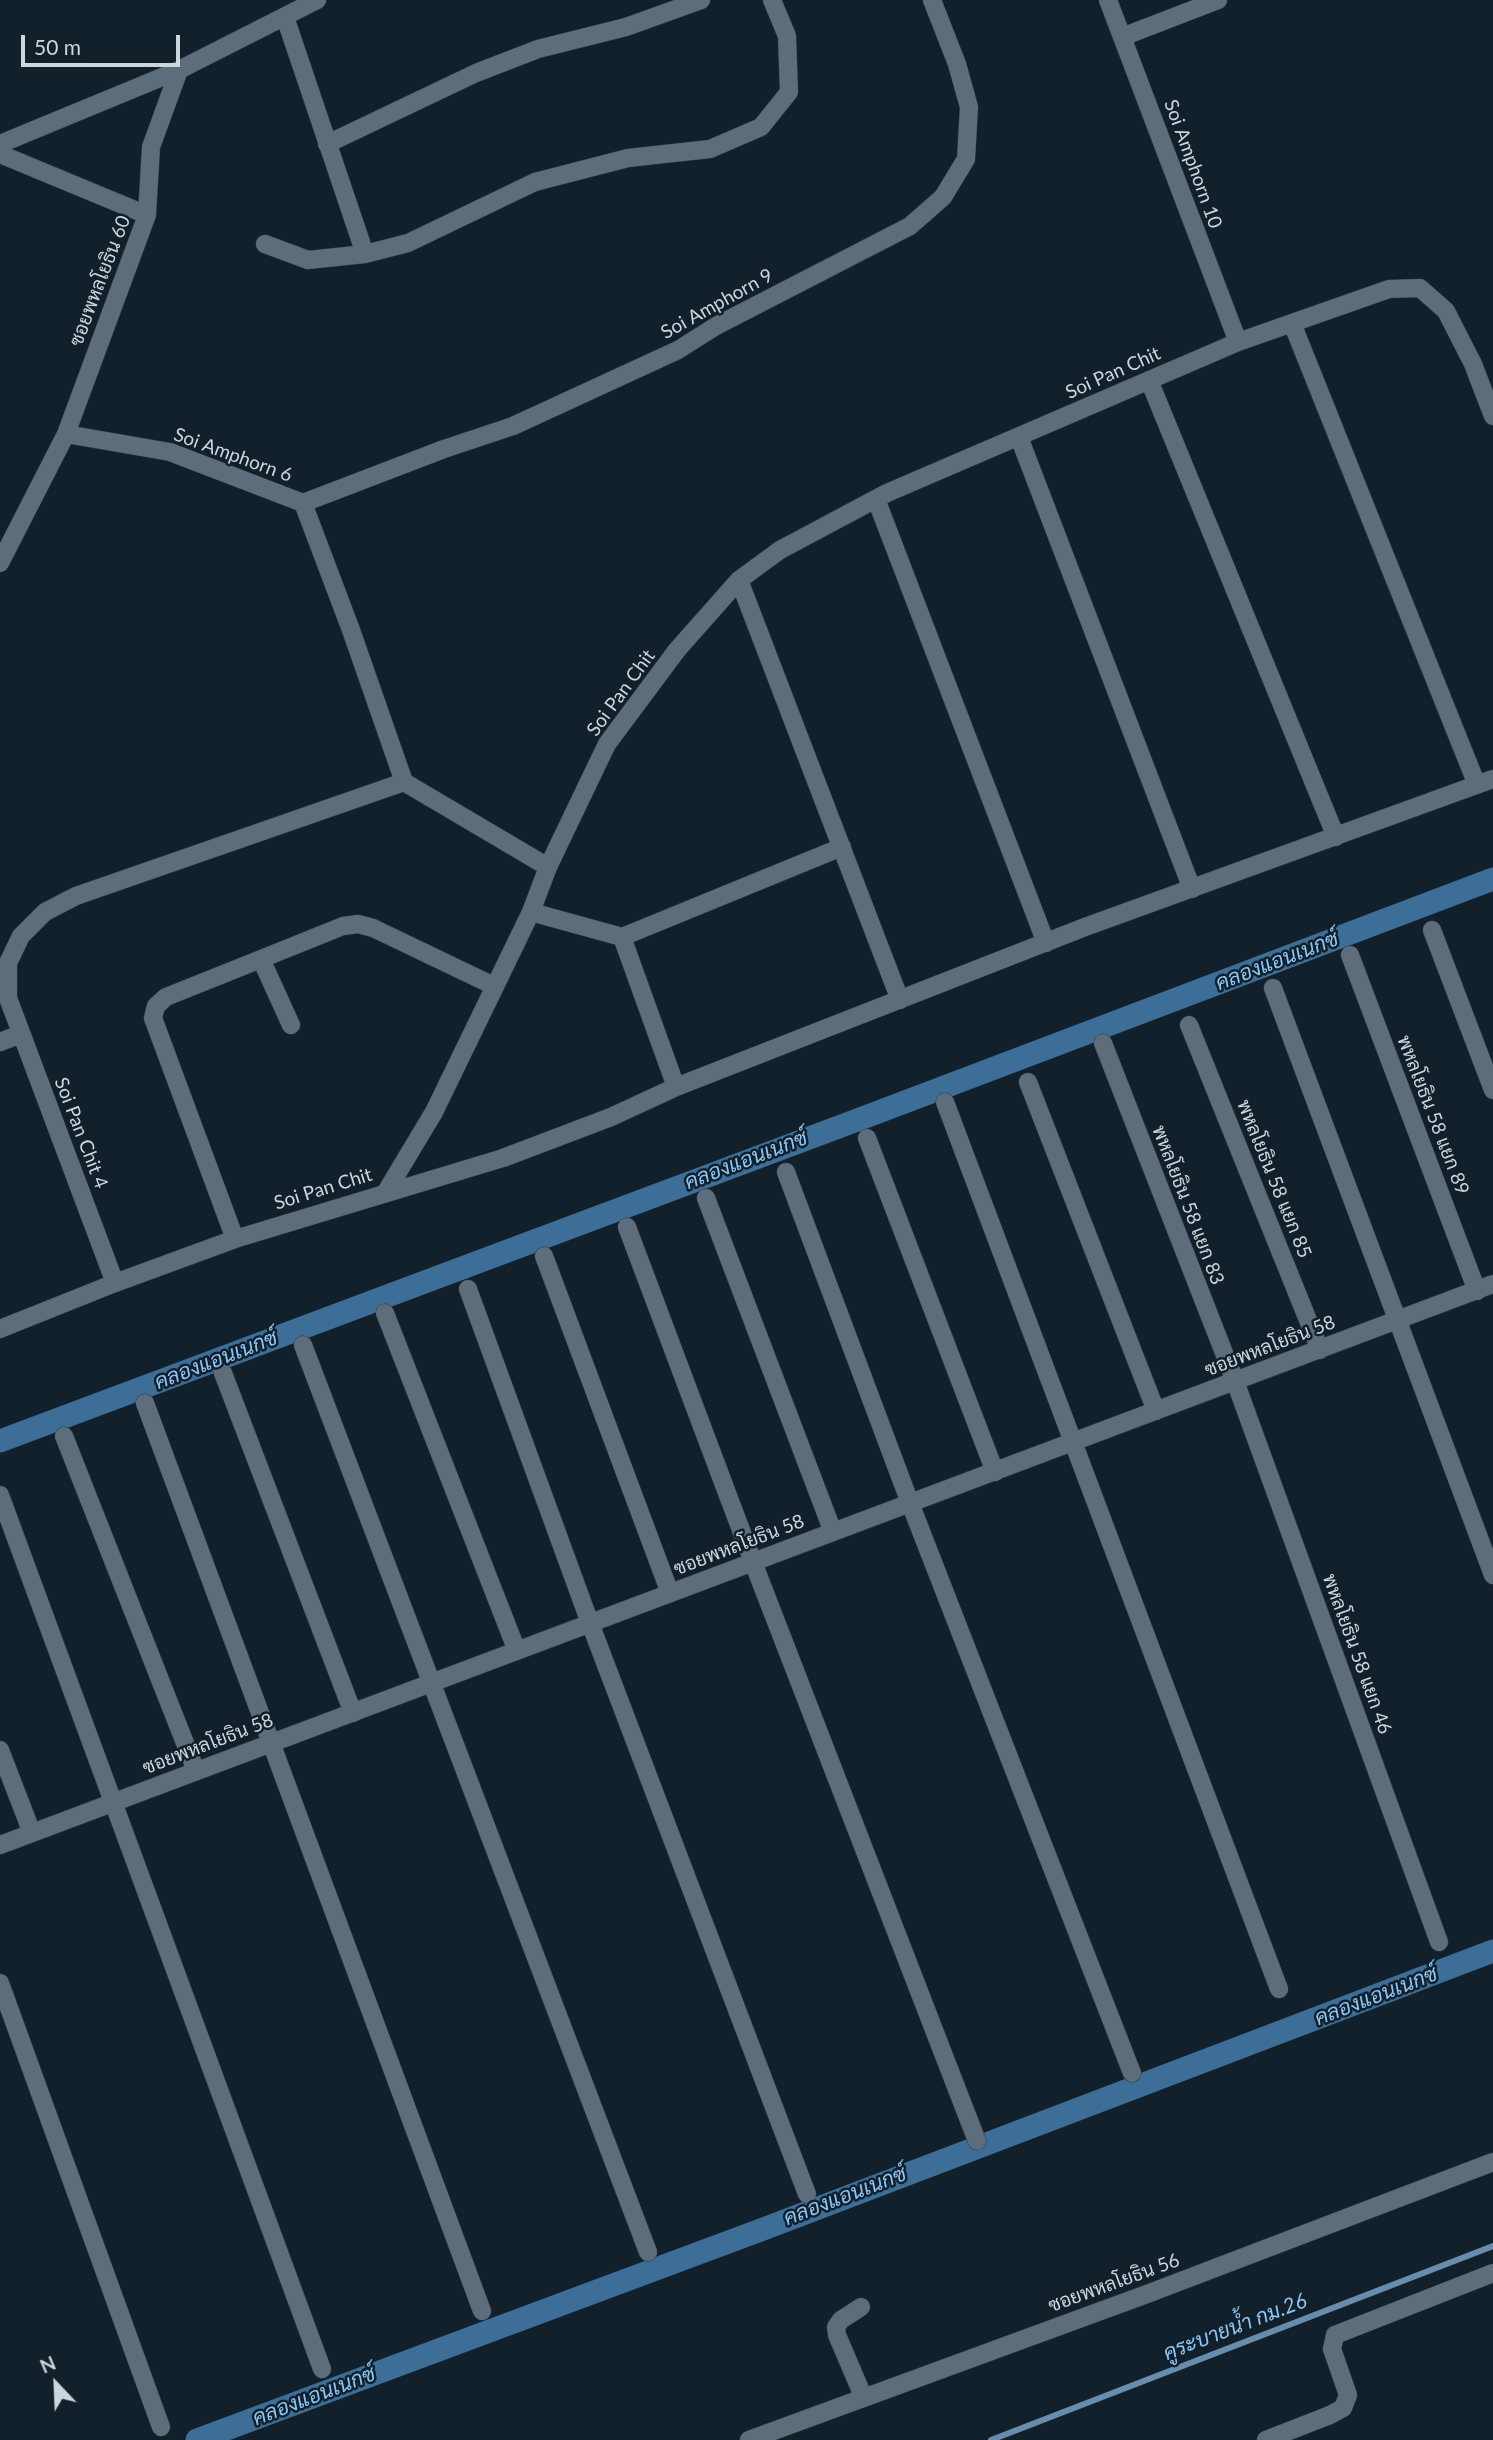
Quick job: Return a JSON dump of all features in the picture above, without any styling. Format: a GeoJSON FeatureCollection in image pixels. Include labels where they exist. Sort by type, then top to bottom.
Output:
{"type":"FeatureCollection","features":[{"type":"Feature","properties":{"kind":"street"},"geometry":{"type":"LineString","coordinates":[[0,144],[179,70],[317,0]]}},
{"type":"Feature","properties":{"kind":"street"},"geometry":{"type":"LineString","coordinates":[[327,144],[476,74],[538,49],[626,27],[701,0]]}},
{"type":"Feature","properties":{"kind":"street"},"geometry":{"type":"LineString","coordinates":[[265,244],[308,260],[365,254],[408,243],[535,182],[628,158],[710,149],[761,127],[789,92],[787,36],[772,0]]}},
{"type":"Feature","properties":{"kind":"street","name":"Soi Amphorn 9"},"geometry":{"type":"LineString","coordinates":[[303,503],[444,449],[513,426],[677,350],[716,326],[909,226],[943,197],[966,159],[970,107],[957,64],[932,0]]}},
{"type":"Feature","properties":{"kind":"street","name":"Soi Amphorn 10"},"geometry":{"type":"LineString","coordinates":[[1108,0],[1238,342]]}},
{"type":"Feature","properties":{"kind":"street"},"geometry":{"type":"LineString","coordinates":[[1122,37],[1219,0]]}},
{"type":"Feature","properties":{"kind":"street"},"geometry":{"type":"LineString","coordinates":[[285,17],[365,254]]}},
{"type":"Feature","properties":{"kind":"street","name":"ซอยพหลโยธิน 60"},"geometry":{"type":"LineString","coordinates":[[0,563],[66,434],[147,215],[152,147],[179,70]]}},
{"type":"Feature","properties":{"kind":"street"},"geometry":{"type":"LineString","coordinates":[[0,154],[147,215]]}},
{"type":"Feature","properties":{"kind":"street","name":"Soi Pan Chit"},"geometry":{"type":"LineString","coordinates":[[0,1329],[235,1239],[386,1192],[434,1112],[531,912],[548,867],[607,744],[677,649],[739,580],[780,550],[876,499],[1149,380],[1238,342],[1390,289],[1420,288],[1446,311],[1473,364],[1493,416]]}},
{"type":"Feature","properties":{"kind":"street"},"geometry":{"type":"LineString","coordinates":[[386,1192],[503,1158],[611,1117],[676,1087],[1046,943],[1485,782],[1292,323]]}},
{"type":"Feature","properties":{"kind":"street"},"geometry":{"type":"LineString","coordinates":[[1149,380],[1336,837]]}},
{"type":"Feature","properties":{"kind":"street","name":"Soi Amphorn 6"},"geometry":{"type":"LineString","coordinates":[[66,434],[170,452],[303,503]]}},
{"type":"Feature","properties":{"kind":"street"},"geometry":{"type":"LineString","coordinates":[[1019,436],[1192,889]]}},
{"type":"Feature","properties":{"kind":"street"},"geometry":{"type":"LineString","coordinates":[[876,499],[1046,943]]}},
{"type":"Feature","properties":{"kind":"street"},"geometry":{"type":"LineString","coordinates":[[303,503],[404,782],[548,867]]}},
{"type":"Feature","properties":{"kind":"street"},"geometry":{"type":"LineString","coordinates":[[739,580],[900,1000]]}},
{"type":"Feature","properties":{"kind":"street","name":"Soi Pan Chit 4"},"geometry":{"type":"LineString","coordinates":[[116,1283],[8,998],[8,963],[21,936],[44,912],[76,896],[404,782]]}},
{"type":"Feature","properties":{"kind":"street"},"geometry":{"type":"LineString","coordinates":[[531,912],[622,937],[842,848]]}},
{"type":"Feature","properties":{"kind":"street"},"geometry":{"type":"LineString","coordinates":[[235,1239],[153,1018],[156,1006],[166,997],[343,926],[358,925],[373,928],[494,986]]}},
{"type":"Feature","properties":{"kind":"street"},"geometry":{"type":"LineString","coordinates":[[1432,930],[1493,1090]]}},
{"type":"Feature","properties":{"kind":"street"},"geometry":{"type":"LineString","coordinates":[[622,937],[676,1087]]}},
{"type":"Feature","properties":{"kind":"street","name":"พหลโยธิน 58 แยก 89"},"geometry":{"type":"LineString","coordinates":[[1349,955],[1485,1288]]}},
{"type":"Feature","properties":{"kind":"street"},"geometry":{"type":"LineString","coordinates":[[261,959],[291,1025]]}},
{"type":"Feature","properties":{"kind":"street"},"geometry":{"type":"LineString","coordinates":[[1273,988],[1493,1575]]}},
{"type":"Feature","properties":{"kind":"street","name":"พหลโยธิน 58 แยก 85"},"geometry":{"type":"LineString","coordinates":[[1189,1025],[1320,1350]]}},
{"type":"Feature","properties":{"kind":"street"},"geometry":{"type":"LineString","coordinates":[[0,1042],[21,1034]]}},
{"type":"Feature","properties":{"kind":"street","name":"พหลโยธิน 58 แยก 83"},"geometry":{"type":"LineString","coordinates":[[1103,1043],[1235,1381]]}},
{"type":"Feature","properties":{"kind":"street"},"geometry":{"type":"LineString","coordinates":[[1028,1082],[1156,1411]]}},
{"type":"Feature","properties":{"kind":"street"},"geometry":{"type":"LineString","coordinates":[[945,1102],[1279,1989]]}},
{"type":"Feature","properties":{"kind":"street"},"geometry":{"type":"LineString","coordinates":[[867,1138],[995,1472]]}},
{"type":"Feature","properties":{"kind":"street"},"geometry":{"type":"LineString","coordinates":[[786,1172],[910,1503],[1132,2073]]}},
{"type":"Feature","properties":{"kind":"street"},"geometry":{"type":"LineString","coordinates":[[706,1198],[833,1532]]}},
{"type":"Feature","properties":{"kind":"street"},"geometry":{"type":"LineString","coordinates":[[627,1227],[753,1562],[977,2141]]}},
{"type":"Feature","properties":{"kind":"street"},"geometry":{"type":"LineString","coordinates":[[544,1256],[670,1593]]}},
{"type":"Feature","properties":{"kind":"street","name":"ซอยพหลโยธิน 58"},"geometry":{"type":"LineString","coordinates":[[0,1845],[1485,1288]]}},
{"type":"Feature","properties":{"kind":"street"},"geometry":{"type":"LineString","coordinates":[[467,1289],[590,1623],[807,2194]]}},
{"type":"Feature","properties":{"kind":"street"},"geometry":{"type":"LineString","coordinates":[[385,1312],[517,1651]]}},
{"type":"Feature","properties":{"kind":"street"},"geometry":{"type":"LineString","coordinates":[[303,1345],[649,2252]]}},
{"type":"Feature","properties":{"kind":"street"},"geometry":{"type":"LineString","coordinates":[[223,1373],[352,1713]]}},
{"type":"Feature","properties":{"kind":"street","name":"พหลโยธิน 58 แยก 46"},"geometry":{"type":"LineString","coordinates":[[1235,1381],[1439,1942]]}},
{"type":"Feature","properties":{"kind":"street"},"geometry":{"type":"LineString","coordinates":[[145,1403],[482,2311]]}},
{"type":"Feature","properties":{"kind":"street"},"geometry":{"type":"LineString","coordinates":[[64,1436],[196,1771]]}},
{"type":"Feature","properties":{"kind":"street"},"geometry":{"type":"LineString","coordinates":[[0,1495],[322,2368]]}},
{"type":"Feature","properties":{"kind":"street"},"geometry":{"type":"LineString","coordinates":[[0,1750],[32,1833]]}},
{"type":"Feature","properties":{"kind":"street"},"geometry":{"type":"LineString","coordinates":[[0,1983],[160,2427]]}},
{"type":"Feature","properties":{"kind":"street","name":"ซอยพหลโยธิน 56"},"geometry":{"type":"LineString","coordinates":[[749,2440],[1147,2294],[1493,2162]]}},
{"type":"Feature","properties":{"kind":"street"},"geometry":{"type":"LineString","coordinates":[[1266,2440],[1343,2408],[1348,2395],[1332,2349],[1335,2335],[1493,2273]]}},
{"type":"Feature","properties":{"kind":"street"},"geometry":{"type":"LineString","coordinates":[[861,2307],[841,2320],[836,2327],[863,2396]]}},
{"type":"Feature","properties":{"kind":"waterway","name":"คลองแอนเนกซ์"},"geometry":{"type":"LineString","coordinates":[[0,1441],[1493,879]]}},
{"type":"Feature","properties":{"kind":"waterway","name":"คลองแอนเนกซ์"},"geometry":{"type":"LineString","coordinates":[[197,2440],[766,2228],[1493,1951]]}},
{"type":"Feature","properties":{"kind":"waterway","name":"คูระบายน้ำ กม.26"},"geometry":{"type":"LineString","coordinates":[[991,2440],[1493,2246]]}}]}
